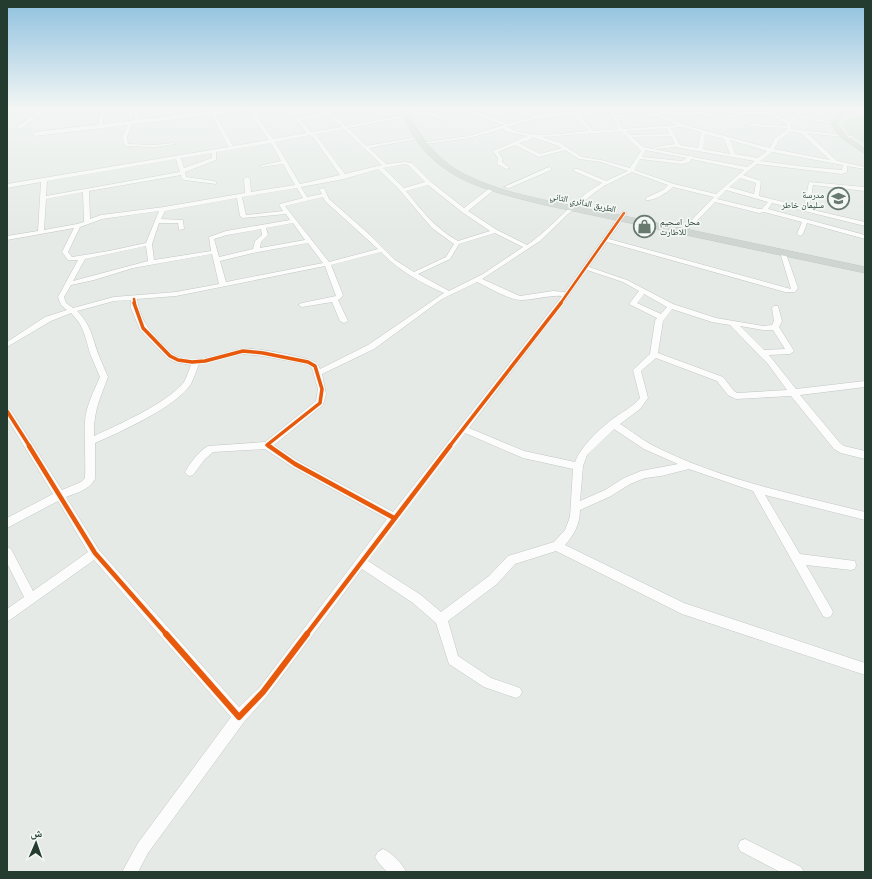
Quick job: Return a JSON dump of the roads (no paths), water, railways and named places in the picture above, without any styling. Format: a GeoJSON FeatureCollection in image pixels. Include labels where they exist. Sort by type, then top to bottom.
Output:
{"type":"FeatureCollection","features":[{"type":"Feature","properties":{"kind":"main road","name":"الطريق الدائري الثاني"},"geometry":{"type":"LineString","coordinates":[[428,149],[436,160],[453,171],[493,188],[532,199],[623,216],[865,270]]}},
{"type":"Feature","properties":{"kind":"main road","name":"الطريق الدائري الثاني"},"geometry":{"type":"LineString","coordinates":[[433,149],[453,164],[476,176],[507,187],[576,206]]}},
{"type":"Feature","properties":{"kind":"main road","name":"الطريق الدائري الثاني"},"geometry":{"type":"LineString","coordinates":[[623,216],[688,227],[865,264]]}},
{"type":"Feature","properties":{"kind":"street"},"geometry":{"type":"LineString","coordinates":[[7,186],[226,149]]}},
{"type":"Feature","properties":{"kind":"street"},"geometry":{"type":"LineString","coordinates":[[277,149],[300,186],[306,199]]}},
{"type":"Feature","properties":{"kind":"street"},"geometry":{"type":"LineString","coordinates":[[324,149],[344,177]]}},
{"type":"Feature","properties":{"kind":"street"},"geometry":{"type":"LineString","coordinates":[[368,149],[436,230],[444,237],[457,243]]}},
{"type":"Feature","properties":{"kind":"street"},"geometry":{"type":"LineString","coordinates":[[499,149],[494,151],[500,158],[498,163],[508,168]]}},
{"type":"Feature","properties":{"kind":"street"},"geometry":{"type":"LineString","coordinates":[[526,149],[539,156],[565,149]]}},
{"type":"Feature","properties":{"kind":"street"},"geometry":{"type":"LineString","coordinates":[[565,149],[579,158],[601,161],[672,185],[759,211],[764,210],[865,237]]}},
{"type":"Feature","properties":{"kind":"street"},"geometry":{"type":"LineString","coordinates":[[318,373],[372,347],[448,293],[477,279],[527,248],[576,206],[606,183],[631,171],[640,158],[643,149]]}},
{"type":"Feature","properties":{"kind":"street"},"geometry":{"type":"LineString","coordinates":[[648,149],[748,169]]}},
{"type":"Feature","properties":{"kind":"street"},"geometry":{"type":"LineString","coordinates":[[693,149],[807,169],[842,172],[845,171],[845,164]]}},
{"type":"Feature","properties":{"kind":"street"},"geometry":{"type":"LineString","coordinates":[[640,158],[682,163],[687,162],[693,149]]}},
{"type":"Feature","properties":{"kind":"street"},"geometry":{"type":"LineString","coordinates":[[730,149],[733,156]]}},
{"type":"Feature","properties":{"kind":"street"},"geometry":{"type":"LineString","coordinates":[[767,149],[865,168]]}},
{"type":"Feature","properties":{"kind":"street"},"geometry":{"type":"LineString","coordinates":[[821,149],[836,163]]}},
{"type":"Feature","properties":{"kind":"street"},"geometry":{"type":"LineString","coordinates":[[688,227],[725,188],[770,150]]}},
{"type":"Feature","properties":{"kind":"street"},"geometry":{"type":"LineString","coordinates":[[43,198],[182,172],[214,159],[214,151]]}},
{"type":"Feature","properties":{"kind":"street"},"geometry":{"type":"LineString","coordinates":[[178,157],[184,178],[214,183]]}},
{"type":"Feature","properties":{"kind":"street"},"geometry":{"type":"LineString","coordinates":[[258,160],[262,168],[285,162]]}},
{"type":"Feature","properties":{"kind":"street"},"geometry":{"type":"LineString","coordinates":[[7,238],[78,226],[101,217],[162,210],[300,186],[405,163],[410,164],[429,183],[464,210],[495,231],[527,248]]}},
{"type":"Feature","properties":{"kind":"street"},"geometry":{"type":"LineString","coordinates":[[507,187],[550,169]]}},
{"type":"Feature","properties":{"kind":"street"},"geometry":{"type":"LineString","coordinates":[[807,169],[813,182]]}},
{"type":"Feature","properties":{"kind":"street"},"geometry":{"type":"LineString","coordinates":[[576,170],[606,183]]}},
{"type":"Feature","properties":{"kind":"street"},"geometry":{"type":"LineString","coordinates":[[740,176],[759,182],[756,197]]}},
{"type":"Feature","properties":{"kind":"street"},"geometry":{"type":"LineString","coordinates":[[247,179],[248,195]]}},
{"type":"Feature","properties":{"kind":"street"},"geometry":{"type":"LineString","coordinates":[[41,233],[44,180]]}},
{"type":"Feature","properties":{"kind":"street"},"geometry":{"type":"LineString","coordinates":[[320,182],[327,200],[393,261],[427,283],[448,293]]}},
{"type":"Feature","properties":{"kind":"street"},"geometry":{"type":"LineString","coordinates":[[813,182],[865,189]]}},
{"type":"Feature","properties":{"kind":"street"},"geometry":{"type":"LineString","coordinates":[[806,209],[810,184],[813,182]]}},
{"type":"Feature","properties":{"kind":"street"},"geometry":{"type":"LineString","coordinates":[[403,190],[429,183]]}},
{"type":"Feature","properties":{"kind":"street"},"geometry":{"type":"LineString","coordinates":[[648,198],[665,191],[672,185]]}},
{"type":"Feature","properties":{"kind":"street"},"geometry":{"type":"LineString","coordinates":[[464,210],[493,188]]}},
{"type":"Feature","properties":{"kind":"street"},"geometry":{"type":"LineString","coordinates":[[725,188],[865,224]]}},
{"type":"Feature","properties":{"kind":"street"},"geometry":{"type":"LineString","coordinates":[[86,190],[87,222]]}},
{"type":"Feature","properties":{"kind":"street"},"geometry":{"type":"LineString","coordinates":[[302,305],[334,299],[340,295],[327,264],[282,207],[284,204],[324,195]]}},
{"type":"Feature","properties":{"kind":"street"},"geometry":{"type":"LineString","coordinates":[[238,196],[243,216],[246,217],[286,212]]}},
{"type":"Feature","properties":{"kind":"street"},"geometry":{"type":"LineString","coordinates":[[764,210],[771,201]]}},
{"type":"Feature","properties":{"kind":"street"},"geometry":{"type":"LineString","coordinates":[[151,262],[149,244],[162,210]]}},
{"type":"Feature","properties":{"kind":"street"},"geometry":{"type":"LineString","coordinates":[[130,872],[143,848],[239,717],[263,692],[394,518],[567,294],[623,216]]}},
{"type":"Feature","properties":{"kind":"street"},"geometry":{"type":"LineString","coordinates":[[159,221],[181,221],[181,229]]}},
{"type":"Feature","properties":{"kind":"street"},"geometry":{"type":"LineString","coordinates":[[223,285],[211,240],[213,237],[293,221]]}},
{"type":"Feature","properties":{"kind":"street"},"geometry":{"type":"LineString","coordinates":[[800,234],[805,221]]}},
{"type":"Feature","properties":{"kind":"street"},"geometry":{"type":"LineString","coordinates":[[78,226],[65,252],[70,258],[83,257],[149,244]]}},
{"type":"Feature","properties":{"kind":"street"},"geometry":{"type":"LineString","coordinates":[[254,251],[258,248],[258,241],[264,235],[263,226]]}},
{"type":"Feature","properties":{"kind":"street"},"geometry":{"type":"LineString","coordinates":[[414,274],[448,258],[457,243],[495,231]]}},
{"type":"Feature","properties":{"kind":"street"},"geometry":{"type":"LineString","coordinates":[[606,240],[788,291],[793,291],[795,288],[783,252]]}},
{"type":"Feature","properties":{"kind":"street"},"geometry":{"type":"LineString","coordinates":[[216,260],[308,241]]}},
{"type":"Feature","properties":{"kind":"street"},"geometry":{"type":"LineString","coordinates":[[7,346],[48,319],[72,310],[114,299],[134,299],[176,294],[327,264],[382,250]]}},
{"type":"Feature","properties":{"kind":"street"},"geometry":{"type":"LineString","coordinates":[[67,284],[85,282],[111,272],[151,262],[214,252]]}},
{"type":"Feature","properties":{"kind":"street"},"geometry":{"type":"LineString","coordinates":[[7,523],[84,485],[90,479],[91,441],[89,421],[91,410],[104,377],[88,333],[81,320],[72,310],[63,304],[61,297],[83,257]]}},
{"type":"Feature","properties":{"kind":"street"},"geometry":{"type":"LineString","coordinates":[[586,268],[626,281],[671,306],[715,320],[733,324],[776,328]]}},
{"type":"Feature","properties":{"kind":"street"},"geometry":{"type":"LineString","coordinates":[[477,279],[520,298],[553,292],[567,294]]}},
{"type":"Feature","properties":{"kind":"street"},"geometry":{"type":"LineString","coordinates":[[642,290],[633,304],[661,317]]}},
{"type":"Feature","properties":{"kind":"street"},"geometry":{"type":"LineString","coordinates":[[134,299],[135,308],[142,328],[170,356],[178,360],[196,362],[243,351],[257,352],[308,362],[315,366],[318,373],[322,392],[320,403],[267,445],[211,449],[201,456],[190,472]]}},
{"type":"Feature","properties":{"kind":"street"},"geometry":{"type":"LineString","coordinates":[[334,299],[344,321]]}},
{"type":"Feature","properties":{"kind":"street"},"geometry":{"type":"LineString","coordinates":[[442,619],[493,580],[512,560],[557,546],[569,532],[575,517],[578,466],[583,454],[613,424],[637,407],[644,398],[637,370],[652,358],[654,354],[659,321],[671,306]]}},
{"type":"Feature","properties":{"kind":"street"},"geometry":{"type":"LineString","coordinates":[[763,353],[790,351],[776,328],[778,321],[776,308]]}},
{"type":"Feature","properties":{"kind":"street"},"geometry":{"type":"LineString","coordinates":[[733,324],[763,353],[795,392],[808,412],[837,446],[841,449],[865,455]]}},
{"type":"Feature","properties":{"kind":"street"},"geometry":{"type":"LineString","coordinates":[[654,354],[720,379],[731,393],[736,396],[795,392],[865,384]]}},
{"type":"Feature","properties":{"kind":"street"},"geometry":{"type":"LineString","coordinates":[[91,441],[122,427],[170,399],[187,383],[196,362]]}},
{"type":"Feature","properties":{"kind":"street"},"geometry":{"type":"LineString","coordinates":[[7,411],[95,552],[239,717]]}},
{"type":"Feature","properties":{"kind":"street"},"geometry":{"type":"LineString","coordinates":[[613,424],[647,446],[709,473],[756,488],[865,516]]}},
{"type":"Feature","properties":{"kind":"street"},"geometry":{"type":"LineString","coordinates":[[463,429],[523,454],[578,466]]}},
{"type":"Feature","properties":{"kind":"street"},"geometry":{"type":"LineString","coordinates":[[267,445],[295,464],[394,518]]}},
{"type":"Feature","properties":{"kind":"street"},"geometry":{"type":"LineString","coordinates":[[575,508],[608,493],[633,478],[644,474],[661,472],[689,464]]}},
{"type":"Feature","properties":{"kind":"street"},"geometry":{"type":"LineString","coordinates":[[756,488],[827,612]]}},
{"type":"Feature","properties":{"kind":"street"},"geometry":{"type":"LineString","coordinates":[[557,546],[634,586],[682,608],[865,669]]}},
{"type":"Feature","properties":{"kind":"street"},"geometry":{"type":"LineString","coordinates":[[7,552],[31,599]]}},
{"type":"Feature","properties":{"kind":"street"},"geometry":{"type":"LineString","coordinates":[[7,616],[95,552]]}},
{"type":"Feature","properties":{"kind":"street"},"geometry":{"type":"LineString","coordinates":[[796,559],[851,565]]}},
{"type":"Feature","properties":{"kind":"street"},"geometry":{"type":"LineString","coordinates":[[361,562],[417,599],[442,619],[453,660],[488,683],[516,692]]}},
{"type":"Feature","properties":{"kind":"street"},"geometry":{"type":"LineString","coordinates":[[745,846],[796,872]]}},
{"type":"Feature","properties":{"kind":"street"},"geometry":{"type":"LineString","coordinates":[[383,857],[398,872]]}},
{"type":"Feature","properties":{"kind":"place","name":"مدرسة سليمان خاطر"},"geometry":{"type":"Point","coordinates":[839,199]}},
{"type":"Feature","properties":{"kind":"place","name":"محل اسحيم للاطارت"},"geometry":{"type":"Point","coordinates":[645,226]}}]}
